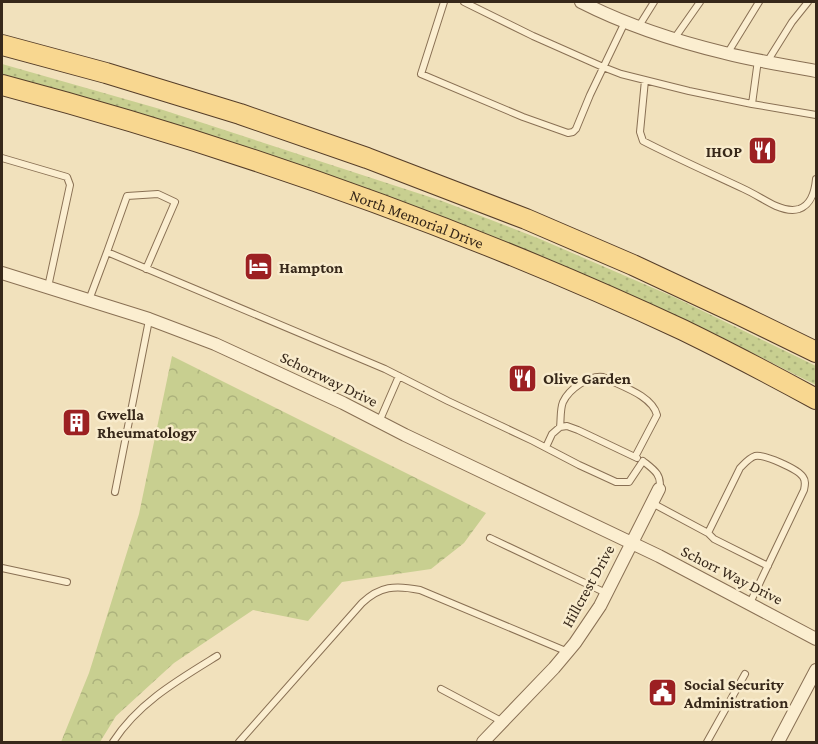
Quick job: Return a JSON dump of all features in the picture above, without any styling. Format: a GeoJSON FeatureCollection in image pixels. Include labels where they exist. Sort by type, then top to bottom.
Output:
{"type":"FeatureCollection","features":[{"type":"Feature","properties":{"kind":"main road"},"geometry":{"type":"LineString","coordinates":[[2,45],[106,73],[240,114],[367,158],[547,228],[730,310],[816,352]]}},
{"type":"Feature","properties":{"kind":"main road","name":"North Memorial Drive"},"geometry":{"type":"LineString","coordinates":[[2,85],[198,141],[329,185],[444,228],[683,330],[816,399]]}},
{"type":"Feature","properties":{"kind":"street"},"geometry":{"type":"LineString","coordinates":[[583,2],[625,22],[674,39],[727,54],[816,71]]}},
{"type":"Feature","properties":{"kind":"street","name":"Schorrway Drive"},"geometry":{"type":"LineString","coordinates":[[2,273],[149,319],[215,344],[333,398],[631,543]]}},
{"type":"Feature","properties":{"kind":"street","name":"Hillcrest Drive"},"geometry":{"type":"LineString","coordinates":[[483,742],[569,652],[600,606],[660,489]]}},
{"type":"Feature","properties":{"kind":"street","name":"Schorr Way Drive"},"geometry":{"type":"LineString","coordinates":[[631,543],[816,639]]}},
{"type":"Feature","properties":{"kind":"street"},"geometry":{"type":"LineString","coordinates":[[778,742],[816,670]]}},
{"type":"Feature","properties":{"kind":"lane"},"geometry":{"type":"LineString","coordinates":[[444,2],[421,74],[568,134],[576,129],[625,22]]}},
{"type":"Feature","properties":{"kind":"lane"},"geometry":{"type":"LineString","coordinates":[[464,2],[533,36],[621,74],[689,91],[816,115]]}},
{"type":"Feature","properties":{"kind":"lane"},"geometry":{"type":"LineString","coordinates":[[638,27],[654,2]]}},
{"type":"Feature","properties":{"kind":"lane"},"geometry":{"type":"LineString","coordinates":[[674,39],[700,2]]}},
{"type":"Feature","properties":{"kind":"lane"},"geometry":{"type":"LineString","coordinates":[[727,54],[759,2]]}},
{"type":"Feature","properties":{"kind":"lane"},"geometry":{"type":"LineString","coordinates":[[752,104],[763,61],[808,2]]}},
{"type":"Feature","properties":{"kind":"lane"},"geometry":{"type":"LineString","coordinates":[[645,80],[640,132],[643,141],[776,206],[789,210],[807,205],[815,189],[816,179]]}},
{"type":"Feature","properties":{"kind":"lane"},"geometry":{"type":"LineString","coordinates":[[2,158],[67,177],[70,184],[48,287]]}},
{"type":"Feature","properties":{"kind":"lane"},"geometry":{"type":"LineString","coordinates":[[89,300],[127,196],[158,194],[175,202],[146,269]]}},
{"type":"Feature","properties":{"kind":"lane"},"geometry":{"type":"LineString","coordinates":[[107,252],[399,376],[616,482],[629,482],[643,460]]}},
{"type":"Feature","properties":{"kind":"lane"},"geometry":{"type":"LineString","coordinates":[[114,492],[149,319]]}},
{"type":"Feature","properties":{"kind":"lane"},"geometry":{"type":"LineString","coordinates":[[379,422],[399,376]]}},
{"type":"Feature","properties":{"kind":"lane"},"geometry":{"type":"LineString","coordinates":[[560,427],[563,403],[574,389],[584,381],[596,376],[603,377],[648,400],[655,409],[657,415],[635,457]]}},
{"type":"Feature","properties":{"kind":"lane"},"geometry":{"type":"LineString","coordinates":[[546,447],[552,434],[560,427],[567,426],[578,430],[643,460],[657,472],[661,481],[660,489]]}},
{"type":"Feature","properties":{"kind":"lane"},"geometry":{"type":"LineString","coordinates":[[708,533],[740,468],[747,460],[755,456],[770,458],[800,473],[804,478],[806,484],[804,490],[750,603]]}},
{"type":"Feature","properties":{"kind":"lane"},"geometry":{"type":"LineString","coordinates":[[652,503],[708,533],[714,539],[768,566]]}},
{"type":"Feature","properties":{"kind":"lane"},"geometry":{"type":"LineString","coordinates":[[490,538],[607,593]]}},
{"type":"Feature","properties":{"kind":"lane"},"geometry":{"type":"LineString","coordinates":[[2,568],[67,582]]}},
{"type":"Feature","properties":{"kind":"lane"},"geometry":{"type":"LineString","coordinates":[[239,742],[362,603],[371,594],[383,589],[405,587],[420,590],[569,652]]}},
{"type":"Feature","properties":{"kind":"lane"},"geometry":{"type":"LineString","coordinates":[[113,742],[124,727],[172,683],[217,656]]}},
{"type":"Feature","properties":{"kind":"lane"},"geometry":{"type":"LineString","coordinates":[[707,742],[745,674]]}},
{"type":"Feature","properties":{"kind":"lane"},"geometry":{"type":"LineString","coordinates":[[441,689],[503,722]]}},
{"type":"Feature","properties":{"kind":"green space"},"geometry":{"type":"Polygon","coordinates":[[[2,64],[160,109],[442,201],[540,239],[674,297],[816,366],[816,385],[650,304],[459,224],[382,194],[258,151],[2,74],[2,64]]]}},
{"type":"Feature","properties":{"kind":"green space"},"geometry":{"type":"Polygon","coordinates":[[[172,356],[486,513],[464,543],[431,569],[342,582],[308,621],[253,610],[174,663],[116,716],[100,742],[61,742],[89,673],[139,514],[172,356]]]}},
{"type":"Feature","properties":{"kind":"place","name":"IHOP"},"geometry":{"type":"Point","coordinates":[763,151]}},
{"type":"Feature","properties":{"kind":"place","name":"Hampton"},"geometry":{"type":"Point","coordinates":[258,267]}},
{"type":"Feature","properties":{"kind":"place","name":"Olive Garden"},"geometry":{"type":"Point","coordinates":[522,378]}},
{"type":"Feature","properties":{"kind":"place","name":"Gwella Rheumatology"},"geometry":{"type":"Point","coordinates":[76,423]}},
{"type":"Feature","properties":{"kind":"place","name":"Social Security Administration"},"geometry":{"type":"Point","coordinates":[663,693]}}]}
